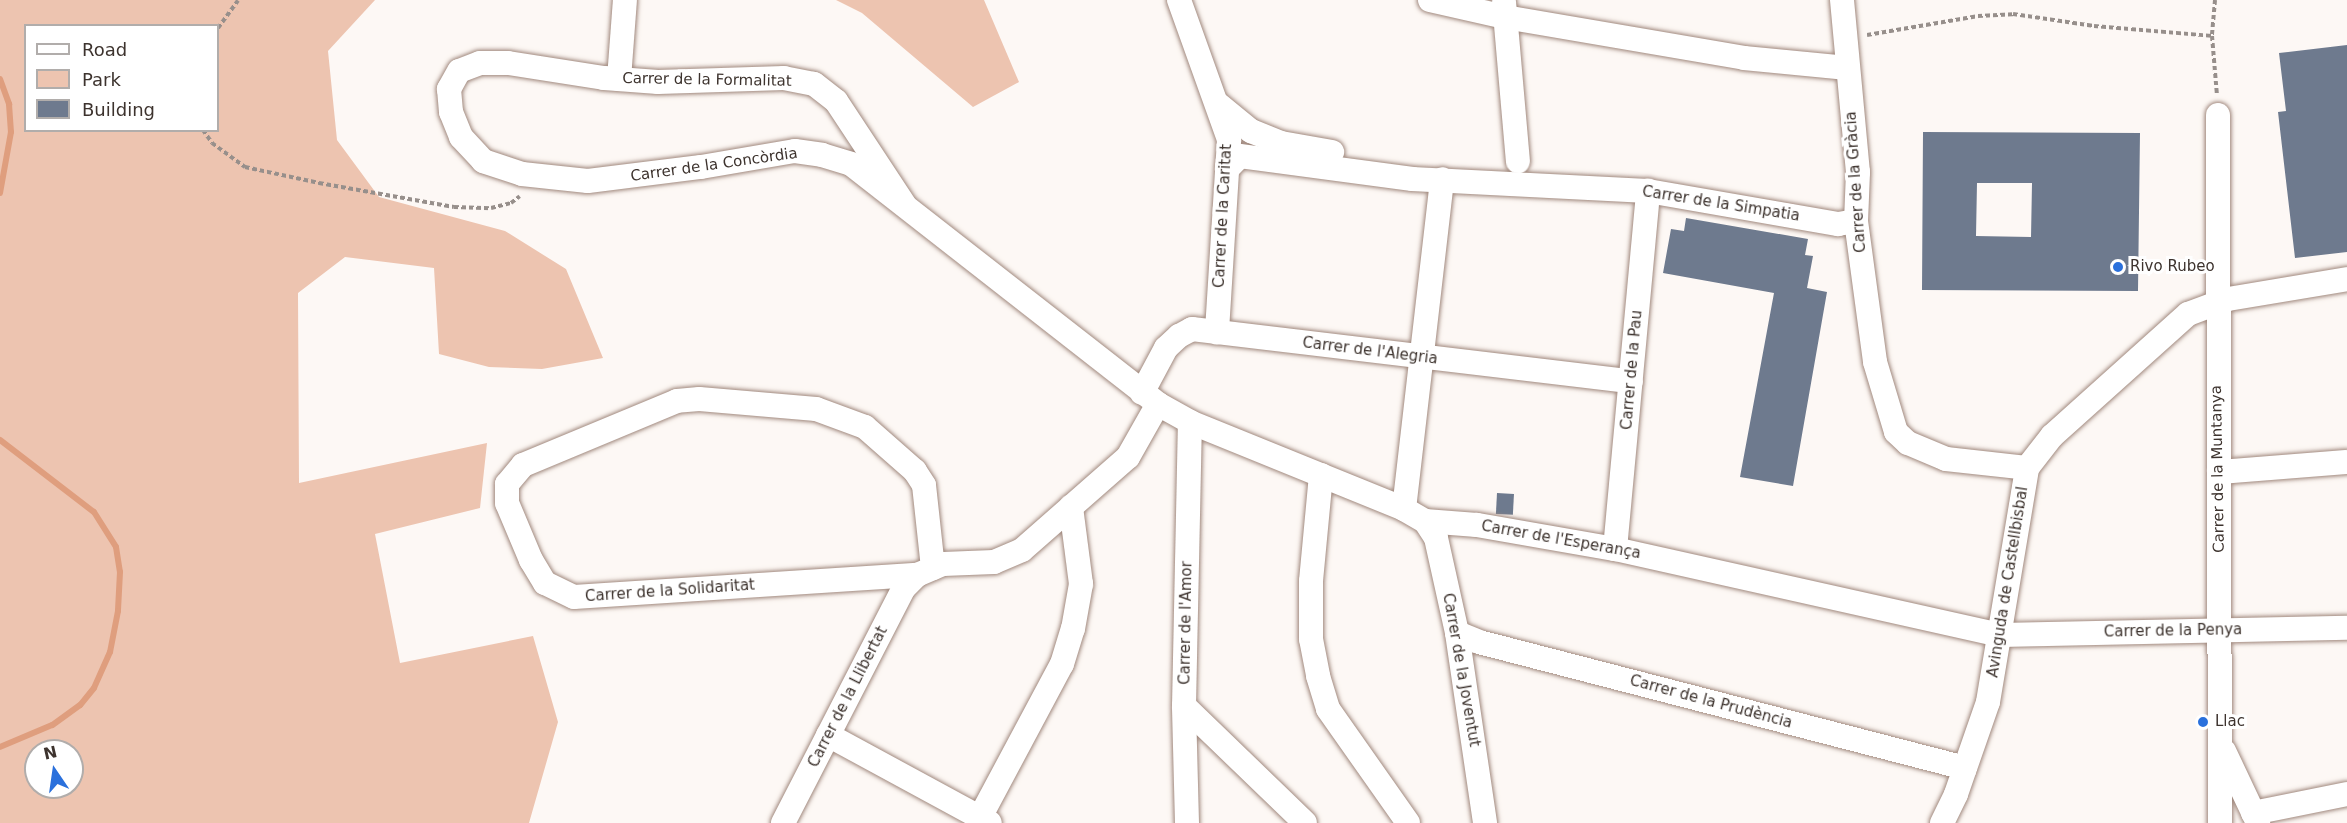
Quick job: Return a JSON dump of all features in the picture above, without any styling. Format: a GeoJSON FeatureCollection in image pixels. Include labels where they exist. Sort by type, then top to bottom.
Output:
{"type":"FeatureCollection","features":[{"type":"Feature","properties":{"kind":"street"},"geometry":{"type":"LineString","coordinates":[[619,79],[625,0]]}},
{"type":"Feature","properties":{"kind":"street","name":"Carrer de la Caritat"},"geometry":{"type":"LineString","coordinates":[[1179,0],[1229,140],[1216,333]]}},
{"type":"Feature","properties":{"kind":"street"},"geometry":{"type":"LineString","coordinates":[[1430,0],[1504,9],[1744,58],[1848,68]]}},
{"type":"Feature","properties":{"kind":"street","name":"Carrer de la Gràcia"},"geometry":{"type":"LineString","coordinates":[[1842,0],[1858,172],[1856,221],[1875,362],[1896,432],[1908,443],[1946,459],[2027,468]]}},
{"type":"Feature","properties":{"kind":"street"},"geometry":{"type":"LineString","coordinates":[[1504,9],[1518,161]]}},
{"type":"Feature","properties":{"kind":"street","name":"Carrer de la Formalitat"},"geometry":{"type":"LineString","coordinates":[[451,111],[449,89],[459,71],[480,63],[508,63],[619,79],[658,82],[784,78],[814,84],[836,100],[904,204]]}},
{"type":"Feature","properties":{"kind":"street","name":"Carrer de la Simpatia"},"geometry":{"type":"LineString","coordinates":[[1218,104],[1251,131],[1281,143],[1402,164],[1442,178]]}},
{"type":"Feature","properties":{"kind":"street","name":"Carrer de la Concòrdia"},"geometry":{"type":"LineString","coordinates":[[451,111],[461,137],[483,161],[522,174],[588,181],[701,167],[795,152],[822,155],[851,164],[1150,399]]}},
{"type":"Feature","properties":{"kind":"street","name":"Carrer de la Muntanya"},"geometry":{"type":"LineString","coordinates":[[2218,115],[2217,304],[2222,746],[2220,823]]}},
{"type":"Feature","properties":{"kind":"street","name":"Carrer de la Simpatia"},"geometry":{"type":"LineString","coordinates":[[1227,169],[1240,156],[1368,174],[1543,187],[1648,190],[1838,224],[1856,221]]}},
{"type":"Feature","properties":{"kind":"street"},"geometry":{"type":"LineString","coordinates":[[1404,509],[1442,178]]}},
{"type":"Feature","properties":{"kind":"street","name":"Carrer de la Pau"},"geometry":{"type":"LineString","coordinates":[[1615,549],[1648,190]]}},
{"type":"Feature","properties":{"kind":"street","name":"Avinguda de Castellbisbal"},"geometry":{"type":"LineString","coordinates":[[1942,823],[1965,768],[1988,702],[2027,468],[2052,436],[2188,314],[2228,299],[2347,279]]}},
{"type":"Feature","properties":{"kind":"street","name":"Carrer de l'Alegria"},"geometry":{"type":"LineString","coordinates":[[1071,507],[1128,457],[1166,348],[1179,336],[1192,329],[1631,381]]}},
{"type":"Feature","properties":{"kind":"street","name":"Carrer de la Solidaritat"},"geometry":{"type":"LineString","coordinates":[[925,571],[924,485],[915,471],[865,427],[816,409],[699,399],[677,401],[523,465],[507,484],[507,503],[531,560],[545,583],[559,592],[574,597],[925,571],[943,564],[994,562],[1022,550],[1071,507]]}},
{"type":"Feature","properties":{"kind":"street","name":"Carrer de l'Esperança"},"geometry":{"type":"LineString","coordinates":[[1150,399],[1190,422],[1404,509],[1425,521],[1477,525],[1615,549],[2000,635]]}},
{"type":"Feature","properties":{"kind":"street","name":"Carrer de l'Amor"},"geometry":{"type":"LineString","coordinates":[[1186,823],[1184,706],[1190,422]]}},
{"type":"Feature","properties":{"kind":"street"},"geometry":{"type":"LineString","coordinates":[[2219,472],[2347,462]]}},
{"type":"Feature","properties":{"kind":"street"},"geometry":{"type":"LineString","coordinates":[[1321,475],[1311,581],[1311,639],[1318,676],[1328,709],[1408,823]]}},
{"type":"Feature","properties":{"kind":"street"},"geometry":{"type":"LineString","coordinates":[[828,735],[982,821],[1062,664],[1073,629],[1081,584],[1071,507]]}},
{"type":"Feature","properties":{"kind":"street","name":"Carrer de la Joventut"},"geometry":{"type":"LineString","coordinates":[[1425,521],[1436,538],[1457,633],[1485,823]]}},
{"type":"Feature","properties":{"kind":"street","name":"Carrer de la Llibertat"},"geometry":{"type":"LineString","coordinates":[[783,823],[904,588],[925,571]]}},
{"type":"Feature","properties":{"kind":"street","name":"Carrer de la Penya"},"geometry":{"type":"LineString","coordinates":[[2000,635],[2347,628]]}},
{"type":"Feature","properties":{"kind":"street","name":"Carrer de la Prudència"},"geometry":{"type":"LineString","coordinates":[[1457,633],[1479,642],[1965,768]]}},
{"type":"Feature","properties":{"kind":"street"},"geometry":{"type":"LineString","coordinates":[[1184,706],[1305,823]]}},
{"type":"Feature","properties":{"kind":"street"},"geometry":{"type":"LineString","coordinates":[[2222,746],[2256,818],[2347,794]]}},
{"type":"Feature","properties":{"kind":"path"},"geometry":{"type":"LineString","coordinates":[[219,27],[238,0]]}},
{"type":"Feature","properties":{"kind":"path"},"geometry":{"type":"LineString","coordinates":[[2215,0],[2212,36],[2218,115]]}},
{"type":"Feature","properties":{"kind":"path"},"geometry":{"type":"LineString","coordinates":[[1845,39],[1978,16],[2013,14],[2094,26],[2212,36]]}},
{"type":"Feature","properties":{"kind":"path"},"geometry":{"type":"LineString","coordinates":[[204,132],[212,143],[245,167],[380,195],[454,207],[492,208],[511,203],[546,177]]}},
{"type":"Feature","properties":{"kind":"green space"},"geometry":{"type":"Polygon","coordinates":[[[0,0],[375,0],[328,51],[337,140],[379,197],[505,231],[566,269],[603,358],[542,369],[489,367],[439,354],[434,268],[345,257],[298,293],[299,483],[487,443],[480,508],[375,534],[400,663],[533,636],[558,722],[529,823],[0,823],[0,0]]]}},
{"type":"Feature","properties":{"kind":"green space"},"geometry":{"type":"Polygon","coordinates":[[[836,0],[984,0],[1019,82],[973,107],[862,13],[836,0]]]}},
{"type":"Feature","properties":{"kind":"building"},"geometry":{"type":"Polygon","coordinates":[[[2347,45],[2347,252],[2295,258],[2278,112],[2286,111],[2279,53],[2347,45]]]}},
{"type":"Feature","properties":{"kind":"building"},"geometry":{"type":"Polygon","coordinates":[[[1923,132],[2140,133],[2138,291],[1922,290],[1923,132]],[[1977,183],[1976,236],[2031,237],[2032,183],[1977,183]]]}},
{"type":"Feature","properties":{"kind":"building"},"geometry":{"type":"Polygon","coordinates":[[[1686,218],[1808,239],[1805,255],[1813,256],[1807,288],[1827,292],[1793,486],[1740,477],[1774,293],[1663,273],[1671,229],[1684,231],[1686,218]]]}},
{"type":"Feature","properties":{"kind":"building"},"geometry":{"type":"Polygon","coordinates":[[[1497,493],[1514,494],[1513,515],[1496,514],[1497,493]]]}},
{"type":"Feature","properties":{"kind":"waterway"},"geometry":{"type":"LineString","coordinates":[[0,79],[9,104],[11,132],[0,193]]}},
{"type":"Feature","properties":{"kind":"waterway"},"geometry":{"type":"LineString","coordinates":[[0,440],[94,512],[116,547],[120,572],[118,611],[110,652],[94,688],[80,705],[52,725],[0,747]]}},
{"type":"Feature","properties":{"kind":"place","name":"Rivo Rubeo"},"geometry":{"type":"Point","coordinates":[2118,267]}},
{"type":"Feature","properties":{"kind":"place","name":"Llac"},"geometry":{"type":"Point","coordinates":[2203,722]}}]}
